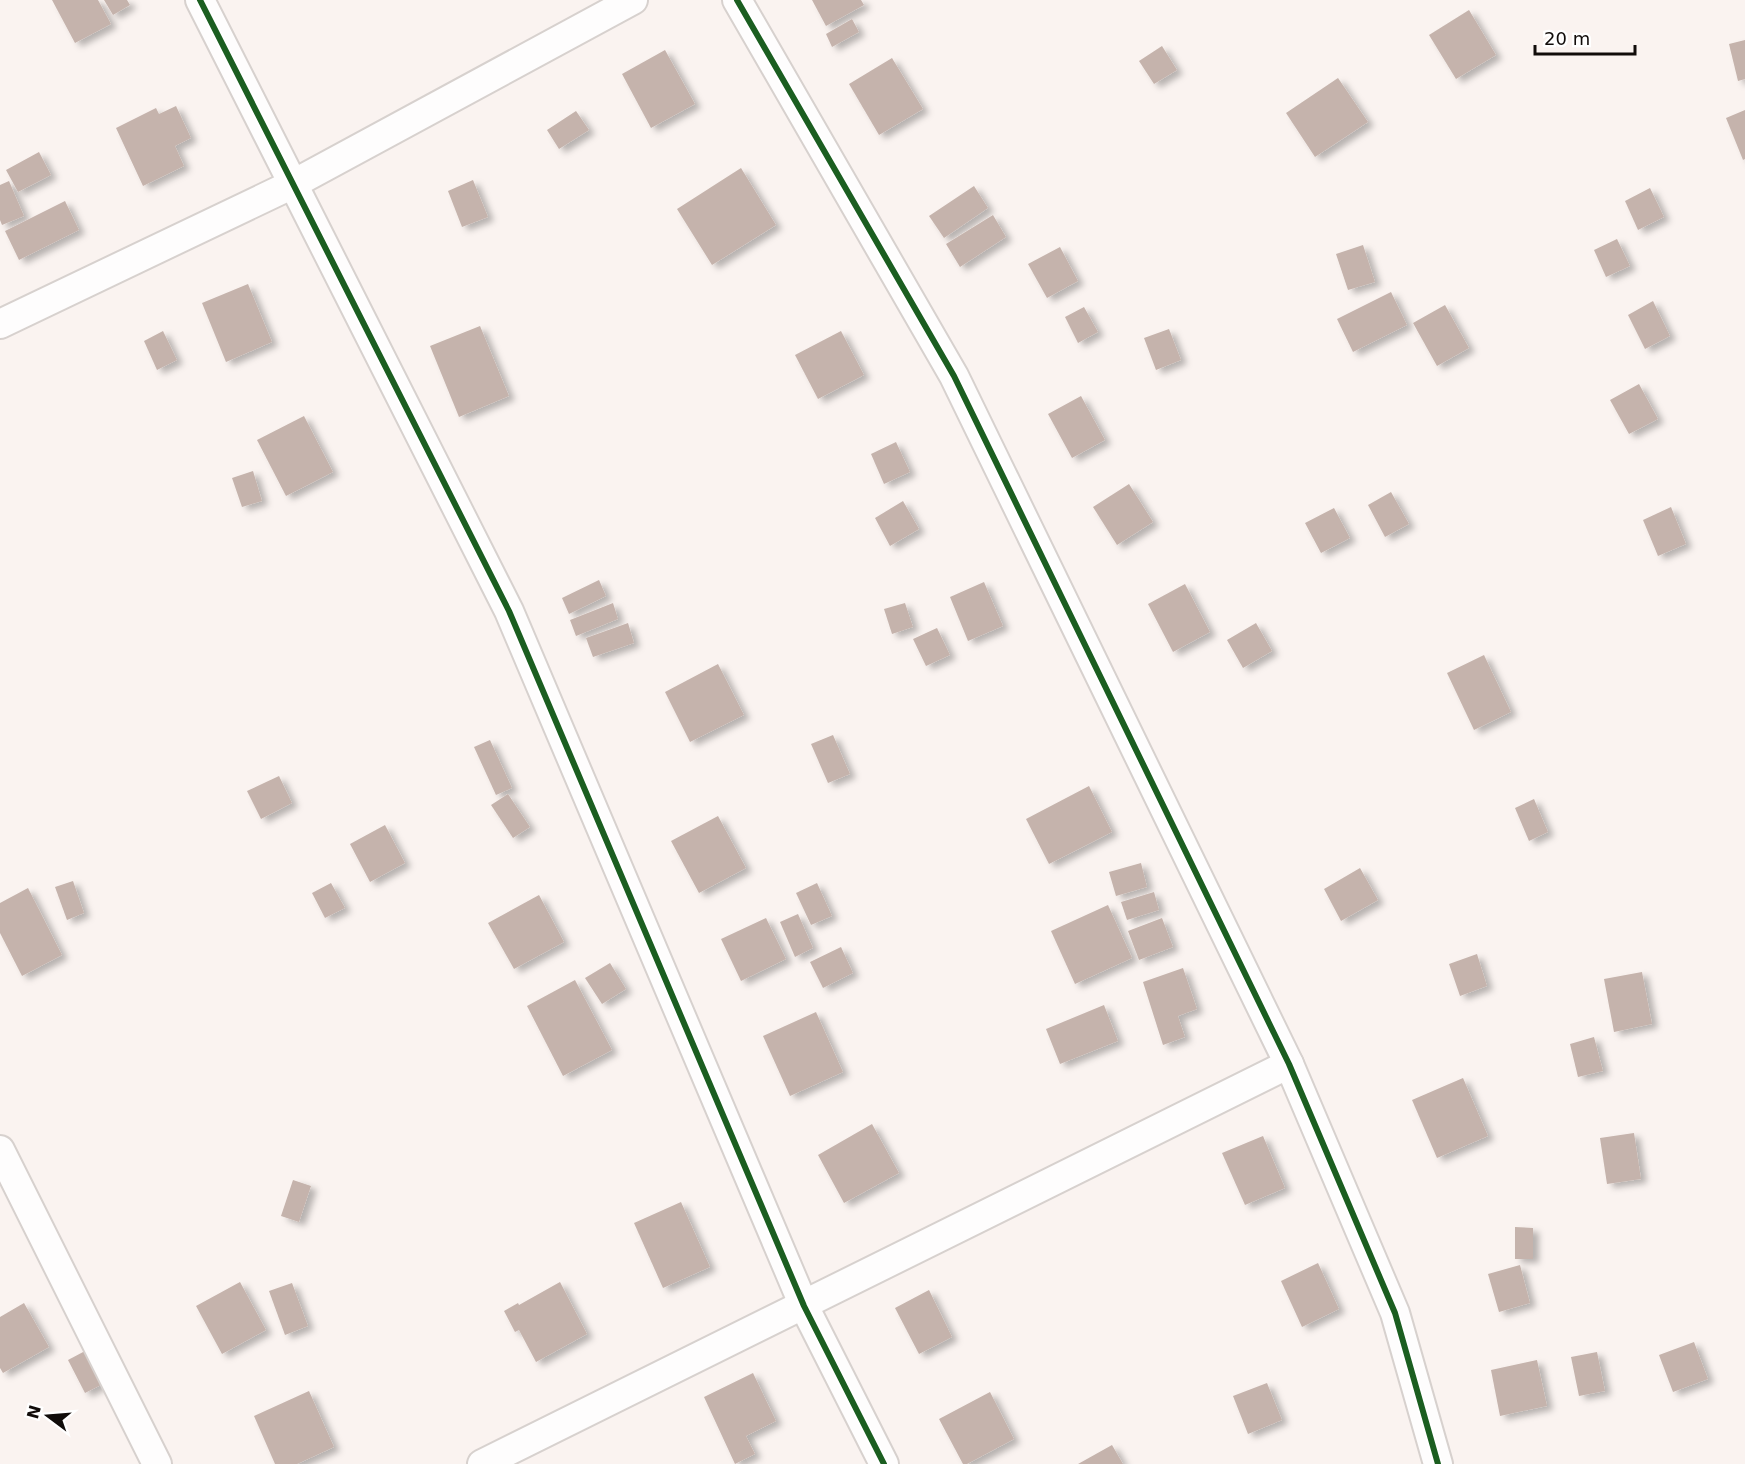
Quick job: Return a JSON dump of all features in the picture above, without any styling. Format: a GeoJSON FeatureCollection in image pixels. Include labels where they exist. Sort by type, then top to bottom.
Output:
{"type":"FeatureCollection","features":[{"type":"Feature","properties":{"kind":"street"},"geometry":{"type":"LineString","coordinates":[[200,0],[509,611],[804,1306],[884,1464]]}},
{"type":"Feature","properties":{"kind":"street"},"geometry":{"type":"LineString","coordinates":[[0,324],[293,184],[633,0]]}},
{"type":"Feature","properties":{"kind":"street"},"geometry":{"type":"LineString","coordinates":[[737,0],[954,376],[1289,1064],[1395,1313],[1438,1464]]}},
{"type":"Feature","properties":{"kind":"street"},"geometry":{"type":"LineString","coordinates":[[482,1464],[1289,1064]]}},
{"type":"Feature","properties":{"kind":"street"},"geometry":{"type":"LineString","coordinates":[[0,1150],[158,1464]]}},
{"type":"Feature","properties":{"kind":"building"},"geometry":{"type":"Polygon","coordinates":[[[52,0],[98,0],[111,24],[75,43],[52,0]]]}},
{"type":"Feature","properties":{"kind":"building"},"geometry":{"type":"Polygon","coordinates":[[[104,0],[127,0],[130,5],[113,15],[104,0]]]}},
{"type":"Feature","properties":{"kind":"building"},"geometry":{"type":"Polygon","coordinates":[[[812,0],[861,0],[864,5],[826,26],[812,0]]]}},
{"type":"Feature","properties":{"kind":"building"},"geometry":{"type":"Polygon","coordinates":[[[1469,10],[1496,55],[1456,79],[1429,35],[1469,10]]]}},
{"type":"Feature","properties":{"kind":"building"},"geometry":{"type":"Polygon","coordinates":[[[852,19],[859,32],[832,47],[826,34],[852,19]]]}},
{"type":"Feature","properties":{"kind":"building"},"geometry":{"type":"Polygon","coordinates":[[[1745,40],[1745,79],[1738,81],[1729,44],[1745,40]]]}},
{"type":"Feature","properties":{"kind":"building"},"geometry":{"type":"Polygon","coordinates":[[[1162,46],[1177,70],[1154,84],[1139,61],[1162,46]]]}},
{"type":"Feature","properties":{"kind":"building"},"geometry":{"type":"Polygon","coordinates":[[[665,50],[695,104],[651,128],[622,74],[665,50]]]}},
{"type":"Feature","properties":{"kind":"building"},"geometry":{"type":"Polygon","coordinates":[[[892,58],[923,109],[879,135],[849,84],[892,58]]]}},
{"type":"Feature","properties":{"kind":"building"},"geometry":{"type":"Polygon","coordinates":[[[1338,78],[1368,122],[1315,157],[1286,113],[1338,78]]]}},
{"type":"Feature","properties":{"kind":"building"},"geometry":{"type":"Polygon","coordinates":[[[176,106],[191,138],[175,146],[184,166],[143,186],[116,128],[156,108],[159,114],[176,106]]]}},
{"type":"Feature","properties":{"kind":"building"},"geometry":{"type":"Polygon","coordinates":[[[1745,110],[1745,159],[1743,160],[1726,118],[1745,110]]]}},
{"type":"Feature","properties":{"kind":"building"},"geometry":{"type":"Polygon","coordinates":[[[576,111],[589,130],[559,149],[547,130],[576,111]]]}},
{"type":"Feature","properties":{"kind":"building"},"geometry":{"type":"Polygon","coordinates":[[[39,152],[51,175],[18,192],[6,170],[39,152]]]}},
{"type":"Feature","properties":{"kind":"building"},"geometry":{"type":"Polygon","coordinates":[[[741,168],[776,225],[712,265],[677,209],[741,168]]]}},
{"type":"Feature","properties":{"kind":"building"},"geometry":{"type":"Polygon","coordinates":[[[473,180],[488,217],[462,227],[448,191],[473,180]]]}},
{"type":"Feature","properties":{"kind":"building"},"geometry":{"type":"Polygon","coordinates":[[[9,181],[24,216],[2,225],[0,185],[9,181]]]}},
{"type":"Feature","properties":{"kind":"building"},"geometry":{"type":"Polygon","coordinates":[[[974,186],[988,208],[944,238],[929,216],[974,186]]]}},
{"type":"Feature","properties":{"kind":"building"},"geometry":{"type":"Polygon","coordinates":[[[1650,188],[1664,217],[1638,230],[1625,201],[1650,188]]]}},
{"type":"Feature","properties":{"kind":"building"},"geometry":{"type":"Polygon","coordinates":[[[65,201],[79,230],[19,260],[5,231],[65,201]]]}},
{"type":"Feature","properties":{"kind":"building"},"geometry":{"type":"Polygon","coordinates":[[[993,215],[1006,237],[960,267],[946,244],[993,215]]]}},
{"type":"Feature","properties":{"kind":"building"},"geometry":{"type":"Polygon","coordinates":[[[1617,239],[1630,266],[1606,277],[1594,250],[1617,239]]]}},
{"type":"Feature","properties":{"kind":"building"},"geometry":{"type":"Polygon","coordinates":[[[1363,245],[1375,282],[1348,290],[1336,254],[1363,245]]]}},
{"type":"Feature","properties":{"kind":"building"},"geometry":{"type":"Polygon","coordinates":[[[1060,247],[1078,281],[1047,298],[1028,264],[1060,247]]]}},
{"type":"Feature","properties":{"kind":"building"},"geometry":{"type":"Polygon","coordinates":[[[248,284],[272,342],[226,362],[202,303],[248,284]]]}},
{"type":"Feature","properties":{"kind":"building"},"geometry":{"type":"Polygon","coordinates":[[[1391,292],[1407,325],[1353,352],[1337,319],[1391,292]]]}},
{"type":"Feature","properties":{"kind":"building"},"geometry":{"type":"Polygon","coordinates":[[[1653,301],[1670,336],[1645,349],[1628,315],[1653,301]]]}},
{"type":"Feature","properties":{"kind":"building"},"geometry":{"type":"Polygon","coordinates":[[[1445,305],[1469,348],[1437,366],[1413,323],[1445,305]]]}},
{"type":"Feature","properties":{"kind":"building"},"geometry":{"type":"Polygon","coordinates":[[[1084,307],[1098,332],[1078,343],[1065,317],[1084,307]]]}},
{"type":"Feature","properties":{"kind":"building"},"geometry":{"type":"Polygon","coordinates":[[[480,326],[509,396],[459,417],[430,346],[480,326]]]}},
{"type":"Feature","properties":{"kind":"building"},"geometry":{"type":"Polygon","coordinates":[[[1169,329],[1181,360],[1156,370],[1144,338],[1169,329]]]}},
{"type":"Feature","properties":{"kind":"building"},"geometry":{"type":"Polygon","coordinates":[[[163,331],[177,360],[157,370],[144,341],[163,331]]]}},
{"type":"Feature","properties":{"kind":"building"},"geometry":{"type":"Polygon","coordinates":[[[841,331],[864,375],[818,399],[795,355],[841,331]]]}},
{"type":"Feature","properties":{"kind":"building"},"geometry":{"type":"Polygon","coordinates":[[[1639,384],[1658,419],[1629,434],[1610,400],[1639,384]]]}},
{"type":"Feature","properties":{"kind":"building"},"geometry":{"type":"Polygon","coordinates":[[[1081,396],[1105,440],[1072,458],[1048,414],[1081,396]]]}},
{"type":"Feature","properties":{"kind":"building"},"geometry":{"type":"Polygon","coordinates":[[[304,416],[333,472],[286,496],[257,440],[304,416]]]}},
{"type":"Feature","properties":{"kind":"building"},"geometry":{"type":"Polygon","coordinates":[[[896,442],[910,472],[884,484],[871,454],[896,442]]]}},
{"type":"Feature","properties":{"kind":"building"},"geometry":{"type":"Polygon","coordinates":[[[253,471],[262,501],[242,507],[232,478],[253,471]]]}},
{"type":"Feature","properties":{"kind":"building"},"geometry":{"type":"Polygon","coordinates":[[[1129,484],[1153,522],[1117,545],[1093,507],[1129,484]]]}},
{"type":"Feature","properties":{"kind":"building"},"geometry":{"type":"Polygon","coordinates":[[[1391,492],[1409,524],[1385,537],[1368,505],[1391,492]]]}},
{"type":"Feature","properties":{"kind":"building"},"geometry":{"type":"Polygon","coordinates":[[[903,501],[919,529],[890,546],[875,518],[903,501]]]}},
{"type":"Feature","properties":{"kind":"building"},"geometry":{"type":"Polygon","coordinates":[[[1671,507],[1686,544],[1658,556],[1643,520],[1671,507]]]}},
{"type":"Feature","properties":{"kind":"building"},"geometry":{"type":"Polygon","coordinates":[[[1334,508],[1350,538],[1321,553],[1305,523],[1334,508]]]}},
{"type":"Feature","properties":{"kind":"building"},"geometry":{"type":"Polygon","coordinates":[[[599,580],[606,596],[569,614],[562,598],[599,580]]]}},
{"type":"Feature","properties":{"kind":"building"},"geometry":{"type":"Polygon","coordinates":[[[984,582],[1003,626],[968,641],[950,597],[984,582]]]}},
{"type":"Feature","properties":{"kind":"building"},"geometry":{"type":"Polygon","coordinates":[[[1185,584],[1210,632],[1173,652],[1148,604],[1185,584]]]}},
{"type":"Feature","properties":{"kind":"building"},"geometry":{"type":"Polygon","coordinates":[[[613,603],[618,619],[576,636],[570,620],[613,603]]]}},
{"type":"Feature","properties":{"kind":"building"},"geometry":{"type":"Polygon","coordinates":[[[905,603],[913,627],[892,634],[884,609],[905,603]]]}},
{"type":"Feature","properties":{"kind":"building"},"geometry":{"type":"Polygon","coordinates":[[[628,623],[634,643],[593,657],[586,638],[628,623]]]}},
{"type":"Feature","properties":{"kind":"building"},"geometry":{"type":"Polygon","coordinates":[[[1256,623],[1272,651],[1243,668],[1227,640],[1256,623]]]}},
{"type":"Feature","properties":{"kind":"building"},"geometry":{"type":"Polygon","coordinates":[[[937,628],[950,655],[926,666],[913,639],[937,628]]]}},
{"type":"Feature","properties":{"kind":"building"},"geometry":{"type":"Polygon","coordinates":[[[1484,655],[1511,712],[1474,730],[1447,673],[1484,655]]]}},
{"type":"Feature","properties":{"kind":"building"},"geometry":{"type":"Polygon","coordinates":[[[718,664],[744,715],[690,742],[665,692],[718,664]]]}},
{"type":"Feature","properties":{"kind":"building"},"geometry":{"type":"Polygon","coordinates":[[[833,735],[850,774],[828,783],[811,744],[833,735]]]}},
{"type":"Feature","properties":{"kind":"building"},"geometry":{"type":"Polygon","coordinates":[[[490,740],[512,788],[496,795],[474,747],[490,740]]]}},
{"type":"Feature","properties":{"kind":"building"},"geometry":{"type":"Polygon","coordinates":[[[279,776],[292,803],[261,819],[247,791],[279,776]]]}},
{"type":"Feature","properties":{"kind":"building"},"geometry":{"type":"Polygon","coordinates":[[[1089,786],[1112,832],[1049,864],[1026,819],[1089,786]]]}},
{"type":"Feature","properties":{"kind":"building"},"geometry":{"type":"Polygon","coordinates":[[[508,794],[530,827],[513,838],[491,805],[508,794]]]}},
{"type":"Feature","properties":{"kind":"building"},"geometry":{"type":"Polygon","coordinates":[[[1534,799],[1548,832],[1529,841],[1515,808],[1534,799]]]}},
{"type":"Feature","properties":{"kind":"building"},"geometry":{"type":"Polygon","coordinates":[[[718,816],[746,868],[699,893],[671,841],[718,816]]]}},
{"type":"Feature","properties":{"kind":"building"},"geometry":{"type":"Polygon","coordinates":[[[385,825],[405,863],[370,882],[350,844],[385,825]]]}},
{"type":"Feature","properties":{"kind":"building"},"geometry":{"type":"Polygon","coordinates":[[[1141,863],[1147,887],[1116,896],[1109,872],[1141,863]]]}},
{"type":"Feature","properties":{"kind":"building"},"geometry":{"type":"Polygon","coordinates":[[[1360,868],[1378,900],[1341,921],[1324,889],[1360,868]]]}},
{"type":"Feature","properties":{"kind":"building"},"geometry":{"type":"Polygon","coordinates":[[[73,881],[84,913],[67,920],[55,887],[73,881]]]}},
{"type":"Feature","properties":{"kind":"building"},"geometry":{"type":"Polygon","coordinates":[[[331,883],[345,908],[325,918],[312,893],[331,883]]]}},
{"type":"Feature","properties":{"kind":"building"},"geometry":{"type":"Polygon","coordinates":[[[817,883],[832,916],[811,925],[796,893],[817,883]]]}},
{"type":"Feature","properties":{"kind":"building"},"geometry":{"type":"Polygon","coordinates":[[[28,888],[62,955],[22,976],[0,933],[0,903],[28,888]]]}},
{"type":"Feature","properties":{"kind":"building"},"geometry":{"type":"Polygon","coordinates":[[[1154,892],[1159,910],[1127,920],[1121,902],[1154,892]]]}},
{"type":"Feature","properties":{"kind":"building"},"geometry":{"type":"Polygon","coordinates":[[[539,895],[564,942],[514,969],[488,923],[539,895]]]}},
{"type":"Feature","properties":{"kind":"building"},"geometry":{"type":"Polygon","coordinates":[[[1108,905],[1132,958],[1075,984],[1051,931],[1108,905]]]}},
{"type":"Feature","properties":{"kind":"building"},"geometry":{"type":"Polygon","coordinates":[[[798,914],[813,948],[795,957],[780,922],[798,914]]]}},
{"type":"Feature","properties":{"kind":"building"},"geometry":{"type":"Polygon","coordinates":[[[766,918],[786,959],[741,981],[721,939],[766,918]]]}},
{"type":"Feature","properties":{"kind":"building"},"geometry":{"type":"Polygon","coordinates":[[[1162,918],[1173,947],[1139,960],[1128,931],[1162,918]]]}},
{"type":"Feature","properties":{"kind":"building"},"geometry":{"type":"Polygon","coordinates":[[[841,947],[853,973],[823,988],[810,962],[841,947]]]}},
{"type":"Feature","properties":{"kind":"building"},"geometry":{"type":"Polygon","coordinates":[[[1477,954],[1487,986],[1460,996],[1449,964],[1477,954]]]}},
{"type":"Feature","properties":{"kind":"building"},"geometry":{"type":"Polygon","coordinates":[[[610,963],[626,989],[602,1004],[585,978],[610,963]]]}},
{"type":"Feature","properties":{"kind":"building"},"geometry":{"type":"Polygon","coordinates":[[[1183,968],[1197,1009],[1178,1016],[1185,1037],[1163,1045],[1143,982],[1183,968]]]}},
{"type":"Feature","properties":{"kind":"building"},"geometry":{"type":"Polygon","coordinates":[[[1642,972],[1652,1024],[1614,1032],[1604,979],[1642,972]]]}},
{"type":"Feature","properties":{"kind":"building"},"geometry":{"type":"Polygon","coordinates":[[[575,980],[612,1050],[563,1076],[527,1006],[575,980]]]}},
{"type":"Feature","properties":{"kind":"building"},"geometry":{"type":"Polygon","coordinates":[[[1104,1005],[1118,1041],[1060,1064],[1046,1029],[1104,1005]]]}},
{"type":"Feature","properties":{"kind":"building"},"geometry":{"type":"Polygon","coordinates":[[[816,1012],[843,1072],[790,1096],[763,1036],[816,1012]]]}},
{"type":"Feature","properties":{"kind":"building"},"geometry":{"type":"Polygon","coordinates":[[[1594,1037],[1603,1071],[1578,1077],[1570,1044],[1594,1037]]]}},
{"type":"Feature","properties":{"kind":"building"},"geometry":{"type":"Polygon","coordinates":[[[1463,1078],[1488,1136],[1437,1158],[1412,1100],[1463,1078]]]}},
{"type":"Feature","properties":{"kind":"building"},"geometry":{"type":"Polygon","coordinates":[[[872,1124],[899,1173],[844,1203],[818,1155],[872,1124]]]}},
{"type":"Feature","properties":{"kind":"building"},"geometry":{"type":"Polygon","coordinates":[[[1634,1133],[1641,1179],[1607,1184],[1600,1138],[1634,1133]]]}},
{"type":"Feature","properties":{"kind":"building"},"geometry":{"type":"Polygon","coordinates":[[[1263,1136],[1285,1188],[1245,1205],[1222,1153],[1263,1136]]]}},
{"type":"Feature","properties":{"kind":"building"},"geometry":{"type":"Polygon","coordinates":[[[293,1180],[311,1186],[299,1222],[281,1216],[293,1180]]]}},
{"type":"Feature","properties":{"kind":"building"},"geometry":{"type":"Polygon","coordinates":[[[681,1202],[710,1267],[663,1288],[634,1223],[681,1202]]]}},
{"type":"Feature","properties":{"kind":"building"},"geometry":{"type":"Polygon","coordinates":[[[1515,1227],[1533,1228],[1533,1259],[1515,1259],[1515,1227]]]}},
{"type":"Feature","properties":{"kind":"building"},"geometry":{"type":"Polygon","coordinates":[[[1318,1263],[1339,1309],[1302,1327],[1281,1281],[1318,1263]]]}},
{"type":"Feature","properties":{"kind":"building"},"geometry":{"type":"Polygon","coordinates":[[[1520,1265],[1530,1303],[1499,1312],[1488,1274],[1520,1265]]]}},
{"type":"Feature","properties":{"kind":"building"},"geometry":{"type":"Polygon","coordinates":[[[240,1282],[266,1330],[222,1354],[196,1306],[240,1282]]]}},
{"type":"Feature","properties":{"kind":"building"},"geometry":{"type":"Polygon","coordinates":[[[560,1282],[587,1334],[536,1362],[519,1330],[515,1332],[504,1311],[560,1282]]]}},
{"type":"Feature","properties":{"kind":"building"},"geometry":{"type":"Polygon","coordinates":[[[292,1283],[308,1326],[285,1335],[269,1291],[292,1283]]]}},
{"type":"Feature","properties":{"kind":"building"},"geometry":{"type":"Polygon","coordinates":[[[929,1290],[952,1337],[919,1354],[895,1308],[929,1290]]]}},
{"type":"Feature","properties":{"kind":"building"},"geometry":{"type":"Polygon","coordinates":[[[24,1303],[49,1347],[3,1373],[0,1368],[0,1317],[24,1303]]]}},
{"type":"Feature","properties":{"kind":"building"},"geometry":{"type":"Polygon","coordinates":[[[1694,1342],[1708,1379],[1673,1392],[1659,1355],[1694,1342]]]}},
{"type":"Feature","properties":{"kind":"building"},"geometry":{"type":"Polygon","coordinates":[[[85,1351],[103,1384],[85,1393],[68,1360],[85,1351]]]}},
{"type":"Feature","properties":{"kind":"building"},"geometry":{"type":"Polygon","coordinates":[[[1597,1352],[1605,1391],[1579,1396],[1571,1357],[1597,1352]]]}},
{"type":"Feature","properties":{"kind":"building"},"geometry":{"type":"Polygon","coordinates":[[[1537,1360],[1547,1406],[1500,1416],[1491,1370],[1537,1360]]]}},
{"type":"Feature","properties":{"kind":"building"},"geometry":{"type":"Polygon","coordinates":[[[753,1373],[776,1421],[746,1436],[755,1454],[735,1464],[704,1397],[753,1373]]]}},
{"type":"Feature","properties":{"kind":"building"},"geometry":{"type":"Polygon","coordinates":[[[1267,1383],[1282,1420],[1248,1434],[1233,1396],[1267,1383]]]}},
{"type":"Feature","properties":{"kind":"building"},"geometry":{"type":"Polygon","coordinates":[[[309,1391],[334,1447],[297,1464],[275,1464],[254,1416],[309,1391]]]}},
{"type":"Feature","properties":{"kind":"building"},"geometry":{"type":"Polygon","coordinates":[[[990,1392],[1014,1439],[963,1464],[939,1419],[990,1392]]]}},
{"type":"Feature","properties":{"kind":"building"},"geometry":{"type":"Polygon","coordinates":[[[1112,1445],[1123,1464],[1078,1464],[1112,1445]]]}},
{"type":"Feature","properties":{"kind":"cycle path"},"geometry":{"type":"LineString","coordinates":[[200,0],[509,611],[804,1306],[884,1464]]}},
{"type":"Feature","properties":{"kind":"cycle path"},"geometry":{"type":"LineString","coordinates":[[737,0],[954,376],[1289,1064],[1395,1313],[1438,1464]]}}]}
